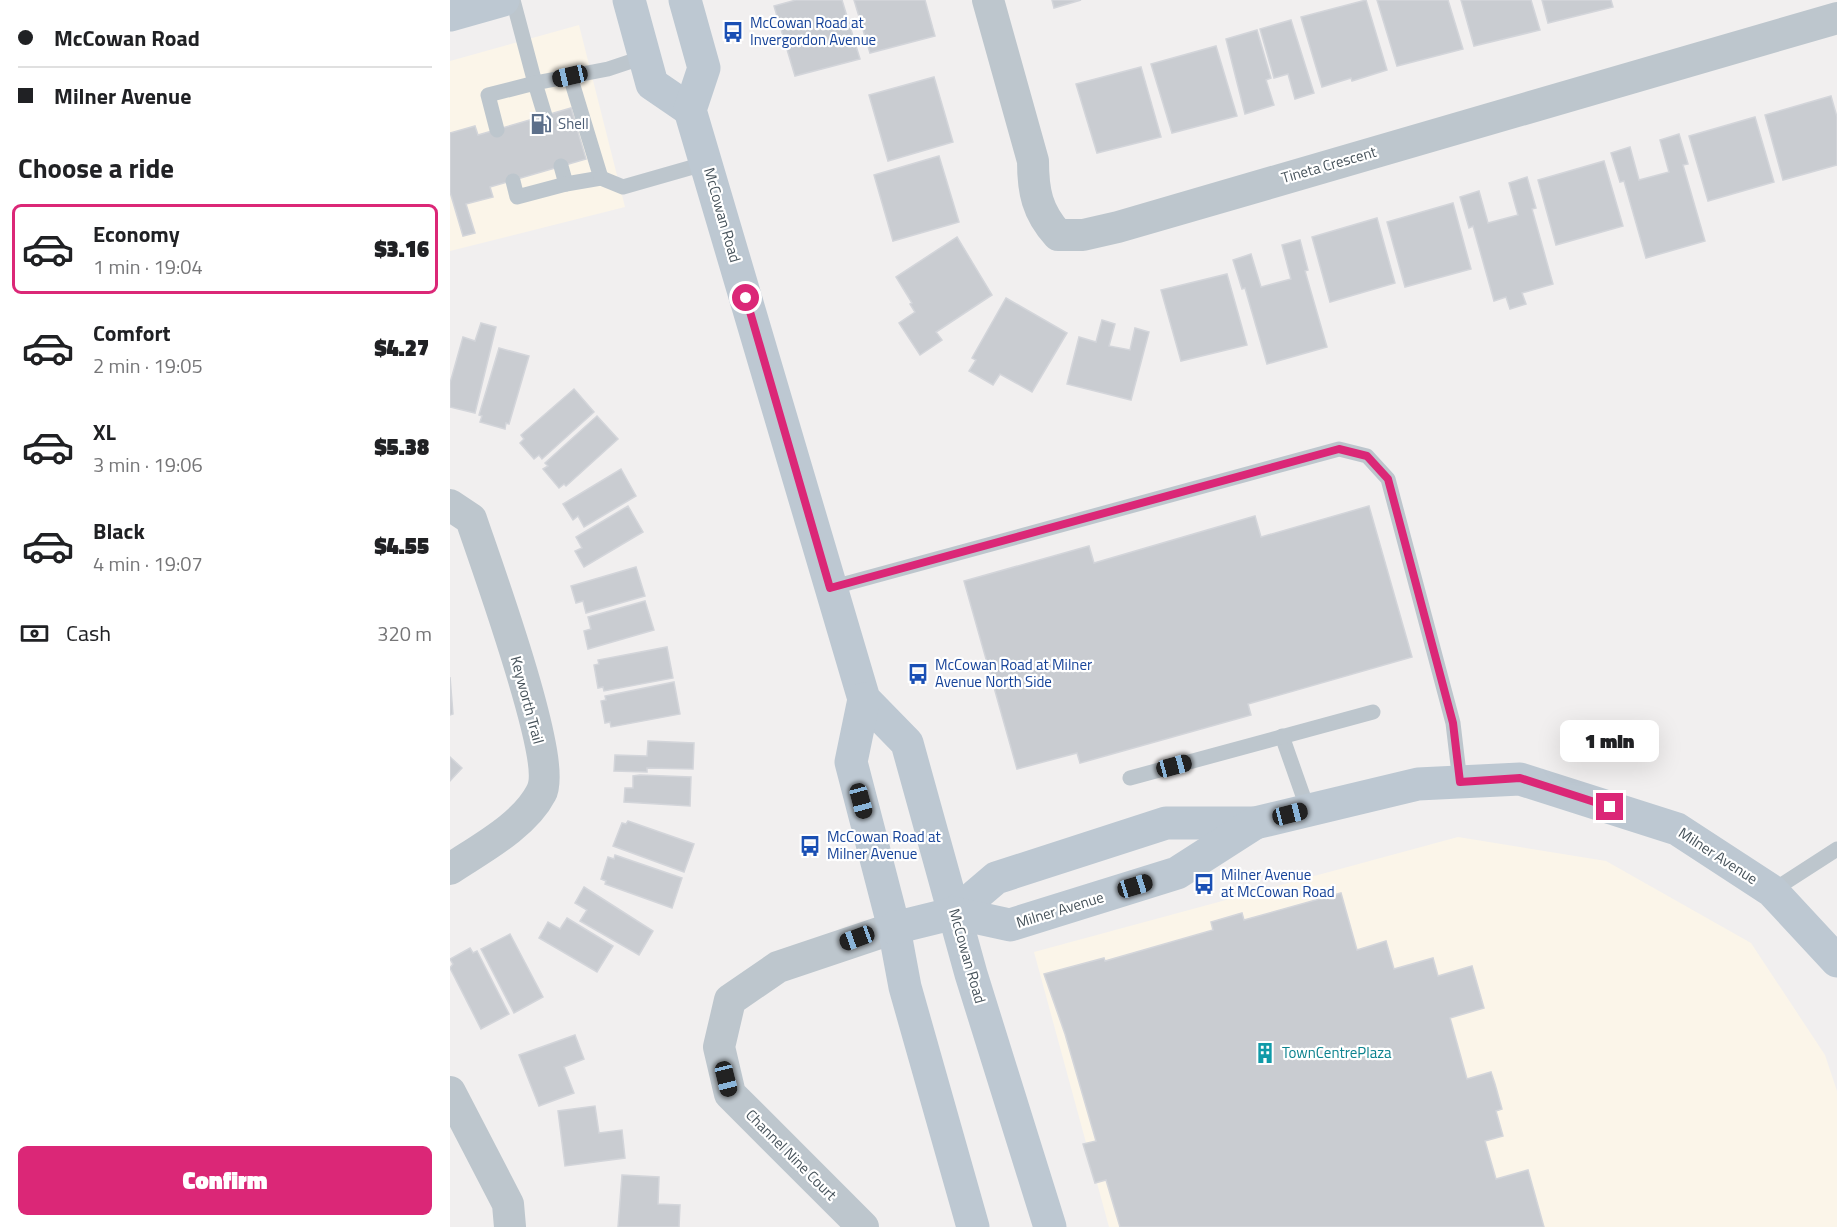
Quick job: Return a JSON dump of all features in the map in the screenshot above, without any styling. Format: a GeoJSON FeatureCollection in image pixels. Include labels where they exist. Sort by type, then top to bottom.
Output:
{"type":"FeatureCollection","features":[{"type":"Feature","properties":{"kind":"main road"},"geometry":{"type":"LineString","coordinates":[[450,15],[503,0]]}},
{"type":"Feature","properties":{"kind":"main road"},"geometry":{"type":"LineString","coordinates":[[629,0],[652,84],[690,111],[704,68],[685,0]]}},
{"type":"Feature","properties":{"kind":"main road","name":"McCowan Road"},"geometry":{"type":"LineString","coordinates":[[690,111],[864,699],[907,743],[971,974],[1050,1227]]}},
{"type":"Feature","properties":{"kind":"main road","name":"McCowan Road"},"geometry":{"type":"LineString","coordinates":[[864,699],[851,762],[894,928],[905,987],[973,1227]]}},
{"type":"Feature","properties":{"kind":"main road","name":"Milner Avenue"},"geometry":{"type":"LineString","coordinates":[[955,913],[996,878],[1166,823],[1254,823],[1418,784],[1520,778],[1677,829],[1772,891],[1837,961]]}},
{"type":"Feature","properties":{"kind":"main road","name":"Milner Avenue"},"geometry":{"type":"LineString","coordinates":[[955,913],[1010,925],[1177,873],[1254,823]]}},
{"type":"Feature","properties":{"kind":"main road","name":"Channel Nine Court"},"geometry":{"type":"LineString","coordinates":[[894,928],[955,913]]}},
{"type":"Feature","properties":{"kind":"street","name":"Tineta Crescent"},"geometry":{"type":"LineString","coordinates":[[988,0],[1033,161],[1033,187],[1037,204],[1045,221],[1058,235],[1083,235],[1118,227],[1837,18]]}},
{"type":"Feature","properties":{"kind":"street","name":"Keyworth Trail"},"geometry":{"type":"LineString","coordinates":[[450,505],[471,519],[536,723],[543,762],[542,792],[527,810],[511,828],[450,869]]}},
{"type":"Feature","properties":{"kind":"street","name":"Channel Nine Court"},"geometry":{"type":"LineString","coordinates":[[863,1227],[730,1094],[719,1047],[730,1000],[778,967],[894,928]]}},
{"type":"Feature","properties":{"kind":"street"},"geometry":{"type":"LineString","coordinates":[[450,1092],[508,1204],[510,1227]]}},
{"type":"Feature","properties":{"kind":"lane"},"geometry":{"type":"LineString","coordinates":[[513,0],[545,116]]}},
{"type":"Feature","properties":{"kind":"lane"},"geometry":{"type":"LineString","coordinates":[[497,130],[488,95],[608,69],[644,57]]}},
{"type":"Feature","properties":{"kind":"lane"},"geometry":{"type":"LineString","coordinates":[[570,76],[601,178]]}},
{"type":"Feature","properties":{"kind":"lane"},"geometry":{"type":"LineString","coordinates":[[513,181],[518,196],[601,178],[623,187],[707,163]]}},
{"type":"Feature","properties":{"kind":"lane"},"geometry":{"type":"LineString","coordinates":[[561,166],[566,184]]}},
{"type":"Feature","properties":{"kind":"lane"},"geometry":{"type":"LineString","coordinates":[[830,588],[1339,449],[1367,456],[1388,479],[1453,723],[1460,782]]}},
{"type":"Feature","properties":{"kind":"lane"},"geometry":{"type":"LineString","coordinates":[[1130,778],[1372,712]]}},
{"type":"Feature","properties":{"kind":"lane"},"geometry":{"type":"LineString","coordinates":[[1282,736],[1308,810]]}},
{"type":"Feature","properties":{"kind":"lane"},"geometry":{"type":"LineString","coordinates":[[1772,891],[1837,849]]}},
{"type":"Feature","properties":{"kind":"shaded area"},"geometry":{"type":"Polygon","coordinates":[[[579,25],[625,207],[450,251],[450,61],[579,25]]]}},
{"type":"Feature","properties":{"kind":"shaded area"},"geometry":{"type":"Polygon","coordinates":[[[1458,837],[1606,861],[1751,943],[1825,1055],[1837,1091],[1837,1227],[1109,1227],[1034,952],[1458,837]]]}},
{"type":"Feature","properties":{"kind":"building"},"geometry":{"type":"Polygon","coordinates":[[[796,0],[842,0],[860,59],[795,76],[774,6],[796,0]]]}},
{"type":"Feature","properties":{"kind":"building"},"geometry":{"type":"Polygon","coordinates":[[[854,0],[925,0],[935,36],[870,53],[854,0]]]}},
{"type":"Feature","properties":{"kind":"building"},"geometry":{"type":"Polygon","coordinates":[[[1052,0],[1081,0],[1054,8],[1052,0]]]}},
{"type":"Feature","properties":{"kind":"building"},"geometry":{"type":"Polygon","coordinates":[[[1366,0],[1387,70],[1322,87],[1301,17],[1366,0]]]}},
{"type":"Feature","properties":{"kind":"building"},"geometry":{"type":"Polygon","coordinates":[[[1377,0],[1448,0],[1463,49],[1397,66],[1377,0]]]}},
{"type":"Feature","properties":{"kind":"building"},"geometry":{"type":"Polygon","coordinates":[[[1461,0],[1531,0],[1540,30],[1474,46],[1461,0]]]}},
{"type":"Feature","properties":{"kind":"building"},"geometry":{"type":"Polygon","coordinates":[[[1542,0],[1611,0],[1613,7],[1548,23],[1542,0]]]}},
{"type":"Feature","properties":{"kind":"building"},"geometry":{"type":"Polygon","coordinates":[[[1291,20],[1314,93],[1295,99],[1288,74],[1274,78],[1260,29],[1291,20]]]}},
{"type":"Feature","properties":{"kind":"building"},"geometry":{"type":"Polygon","coordinates":[[[1257,30],[1271,78],[1266,80],[1274,105],[1245,114],[1226,39],[1257,30]]]}},
{"type":"Feature","properties":{"kind":"building"},"geometry":{"type":"Polygon","coordinates":[[[1216,46],[1237,116],[1172,133],[1151,64],[1216,46]]]}},
{"type":"Feature","properties":{"kind":"building"},"geometry":{"type":"Polygon","coordinates":[[[1141,67],[1161,137],[1097,153],[1076,84],[1141,67]]]}},
{"type":"Feature","properties":{"kind":"building"},"geometry":{"type":"Polygon","coordinates":[[[934,77],[953,142],[888,161],[869,95],[934,77]]]}},
{"type":"Feature","properties":{"kind":"building"},"geometry":{"type":"Polygon","coordinates":[[[1831,96],[1837,117],[1837,165],[1783,180],[1765,115],[1831,96]]]}},
{"type":"Feature","properties":{"kind":"building"},"geometry":{"type":"Polygon","coordinates":[[[571,108],[586,159],[490,187],[493,197],[466,204],[475,233],[463,236],[450,192],[450,133],[475,126],[478,135],[571,108]]]}},
{"type":"Feature","properties":{"kind":"building"},"geometry":{"type":"Polygon","coordinates":[[[1755,117],[1774,182],[1708,201],[1689,136],[1755,117]]]}},
{"type":"Feature","properties":{"kind":"building"},"geometry":{"type":"Polygon","coordinates":[[[1679,134],[1688,164],[1683,165],[1705,241],[1646,258],[1624,181],[1620,182],[1611,153],[1630,147],[1639,180],[1669,172],[1660,140],[1679,134]]]}},
{"type":"Feature","properties":{"kind":"building"},"geometry":{"type":"Polygon","coordinates":[[[939,156],[959,222],[893,241],[874,175],[939,156]]]}},
{"type":"Feature","properties":{"kind":"building"},"geometry":{"type":"Polygon","coordinates":[[[1604,161],[1623,226],[1556,245],[1538,180],[1604,161]]]}},
{"type":"Feature","properties":{"kind":"building"},"geometry":{"type":"Polygon","coordinates":[[[1527,177],[1536,208],[1532,209],[1553,284],[1522,293],[1526,304],[1510,309],[1506,297],[1494,301],[1473,226],[1469,228],[1460,197],[1479,191],[1488,223],[1518,215],[1509,183],[1527,177]]]}},
{"type":"Feature","properties":{"kind":"building"},"geometry":{"type":"Polygon","coordinates":[[[1453,203],[1471,269],[1405,287],[1387,222],[1453,203]]]}},
{"type":"Feature","properties":{"kind":"building"},"geometry":{"type":"Polygon","coordinates":[[[1377,218],[1395,283],[1330,302],[1312,237],[1377,218]]]}},
{"type":"Feature","properties":{"kind":"building"},"geometry":{"type":"Polygon","coordinates":[[[957,237],[992,295],[936,332],[942,340],[920,355],[899,323],[915,312],[896,277],[957,237]]]}},
{"type":"Feature","properties":{"kind":"building"},"geometry":{"type":"Polygon","coordinates":[[[1300,240],[1308,270],[1305,271],[1327,347],[1267,364],[1245,288],[1242,289],[1233,260],[1251,254],[1261,287],[1291,279],[1282,245],[1300,240]]]}},
{"type":"Feature","properties":{"kind":"building"},"geometry":{"type":"Polygon","coordinates":[[[1227,274],[1247,345],[1181,361],[1161,290],[1227,274]]]}},
{"type":"Feature","properties":{"kind":"building"},"geometry":{"type":"Polygon","coordinates":[[[1006,298],[1067,333],[1032,392],[1000,374],[993,385],[969,371],[976,360],[972,358],[1006,298]]]}},
{"type":"Feature","properties":{"kind":"building"},"geometry":{"type":"Polygon","coordinates":[[[1102,320],[1115,324],[1109,346],[1130,350],[1135,328],[1149,332],[1131,400],[1067,384],[1079,337],[1096,342],[1102,320]]]}},
{"type":"Feature","properties":{"kind":"building"},"geometry":{"type":"Polygon","coordinates":[[[481,323],[496,327],[475,413],[450,407],[450,383],[463,337],[475,341],[481,323]]]}},
{"type":"Feature","properties":{"kind":"building"},"geometry":{"type":"Polygon","coordinates":[[[499,348],[529,356],[509,424],[506,423],[505,429],[480,422],[482,416],[479,415],[499,348]]]}},
{"type":"Feature","properties":{"kind":"building"},"geometry":{"type":"Polygon","coordinates":[[[574,389],[594,412],[542,459],[539,455],[534,459],[520,443],[524,439],[521,435],[574,389]]]}},
{"type":"Feature","properties":{"kind":"building"},"geometry":{"type":"Polygon","coordinates":[[[597,416],[618,439],[566,486],[564,484],[559,488],[543,469],[548,466],[545,463],[597,416]]]}},
{"type":"Feature","properties":{"kind":"building"},"geometry":{"type":"Polygon","coordinates":[[[621,469],[636,496],[584,527],[578,516],[573,520],[563,504],[621,469]]]}},
{"type":"Feature","properties":{"kind":"building"},"geometry":{"type":"Polygon","coordinates":[[[628,506],[643,532],[584,567],[575,551],[582,548],[576,537],[628,506]]]}},
{"type":"Feature","properties":{"kind":"building"},"geometry":{"type":"Polygon","coordinates":[[[1369,506],[1412,657],[1248,704],[1251,715],[1080,763],[1077,753],[1017,769],[964,581],[1089,546],[1094,563],[1255,516],[1261,537],[1369,506]]]}},
{"type":"Feature","properties":{"kind":"building"},"geometry":{"type":"Polygon","coordinates":[[[636,567],[645,596],[586,613],[583,601],[576,603],[571,586],[636,567]]]}},
{"type":"Feature","properties":{"kind":"building"},"geometry":{"type":"Polygon","coordinates":[[[645,601],[654,630],[588,649],[584,631],[591,629],[588,617],[645,601]]]}},
{"type":"Feature","properties":{"kind":"building"},"geometry":{"type":"Polygon","coordinates":[[[667,647],[673,678],[604,691],[603,687],[598,688],[594,665],[599,664],[598,660],[667,647]]]}},
{"type":"Feature","properties":{"kind":"building"},"geometry":{"type":"Polygon","coordinates":[[[450,677],[453,714],[450,715],[450,677]]]}},
{"type":"Feature","properties":{"kind":"building"},"geometry":{"type":"Polygon","coordinates":[[[674,682],[680,714],[611,727],[610,722],[605,723],[601,701],[606,700],[605,696],[674,682]]]}},
{"type":"Feature","properties":{"kind":"building"},"geometry":{"type":"Polygon","coordinates":[[[648,741],[694,743],[693,769],[647,768],[647,772],[614,771],[615,755],[647,756],[648,741]]]}},
{"type":"Feature","properties":{"kind":"building"},"geometry":{"type":"Polygon","coordinates":[[[450,757],[462,768],[450,781],[450,757]]]}},
{"type":"Feature","properties":{"kind":"building"},"geometry":{"type":"Polygon","coordinates":[[[633,776],[691,777],[690,806],[624,802],[625,788],[633,788],[633,776]]]}},
{"type":"Feature","properties":{"kind":"building"},"geometry":{"type":"Polygon","coordinates":[[[628,821],[694,844],[684,872],[613,846],[622,823],[626,824],[628,821]]]}},
{"type":"Feature","properties":{"kind":"building"},"geometry":{"type":"Polygon","coordinates":[[[615,855],[682,878],[672,908],[605,884],[606,881],[601,879],[608,857],[614,859],[615,855]]]}},
{"type":"Feature","properties":{"kind":"building"},"geometry":{"type":"Polygon","coordinates":[[[584,887],[653,931],[639,955],[580,921],[587,910],[575,903],[584,887]]]}},
{"type":"Feature","properties":{"kind":"building","name":"TownCentrePlaza"},"geometry":{"type":"Polygon","coordinates":[[[1341,893],[1357,950],[1386,941],[1394,969],[1433,958],[1438,976],[1472,966],[1484,1008],[1450,1018],[1467,1079],[1491,1072],[1495,1084],[1502,1109],[1496,1111],[1503,1136],[1485,1141],[1496,1179],[1528,1170],[1544,1227],[1120,1227],[1106,1180],[1095,1183],[1083,1144],[1096,1141],[1065,1034],[1044,974],[1104,958],[1105,961],[1213,930],[1211,922],[1242,913],[1244,920],[1341,893]]]}},
{"type":"Feature","properties":{"kind":"building"},"geometry":{"type":"Polygon","coordinates":[[[567,918],[613,946],[597,972],[539,938],[548,922],[560,929],[567,918]]]}},
{"type":"Feature","properties":{"kind":"building"},"geometry":{"type":"Polygon","coordinates":[[[510,934],[543,997],[514,1013],[481,949],[510,934]]]}},
{"type":"Feature","properties":{"kind":"building"},"geometry":{"type":"Polygon","coordinates":[[[470,948],[473,953],[477,951],[509,1014],[481,1029],[450,968],[453,964],[450,959],[470,948]]]}},
{"type":"Feature","properties":{"kind":"building"},"geometry":{"type":"Polygon","coordinates":[[[575,1035],[584,1059],[564,1067],[574,1093],[539,1106],[519,1055],[575,1035]]]}},
{"type":"Feature","properties":{"kind":"building"},"geometry":{"type":"Polygon","coordinates":[[[595,1106],[599,1133],[622,1130],[625,1158],[565,1166],[558,1111],[595,1106]]]}},
{"type":"Feature","properties":{"kind":"building"},"geometry":{"type":"Polygon","coordinates":[[[622,1175],[659,1177],[658,1204],[680,1205],[679,1227],[618,1227],[622,1175]]]}},
{"type":"Feature","properties":{"kind":"place","name":"McCowan Road at Invergordon Avenue"},"geometry":{"type":"Point","coordinates":[733,32]}},
{"type":"Feature","properties":{"kind":"place","name":"Shell"},"geometry":{"type":"Point","coordinates":[541,124]}},
{"type":"Feature","properties":{"kind":"place","name":"McCowan Road at Milner Avenue North Side"},"geometry":{"type":"Point","coordinates":[918,674]}},
{"type":"Feature","properties":{"kind":"place","name":"McCowan Road at Milner Avenue"},"geometry":{"type":"Point","coordinates":[810,846]}},
{"type":"Feature","properties":{"kind":"place","name":"Milner Avenue at McCowan Road"},"geometry":{"type":"Point","coordinates":[1204,884]}},
{"type":"Feature","properties":{"kind":"place","name":"TownCentrePlaza"},"geometry":{"type":"Point","coordinates":[1265,1053]}},
{"type":"Feature","properties":{"kind":"route"},"geometry":{"type":"LineString","coordinates":[[746,298],[830,588],[1339,449],[1367,456],[1388,479],[1453,723],[1460,782],[1520,778],[1610,807]]}}]}
